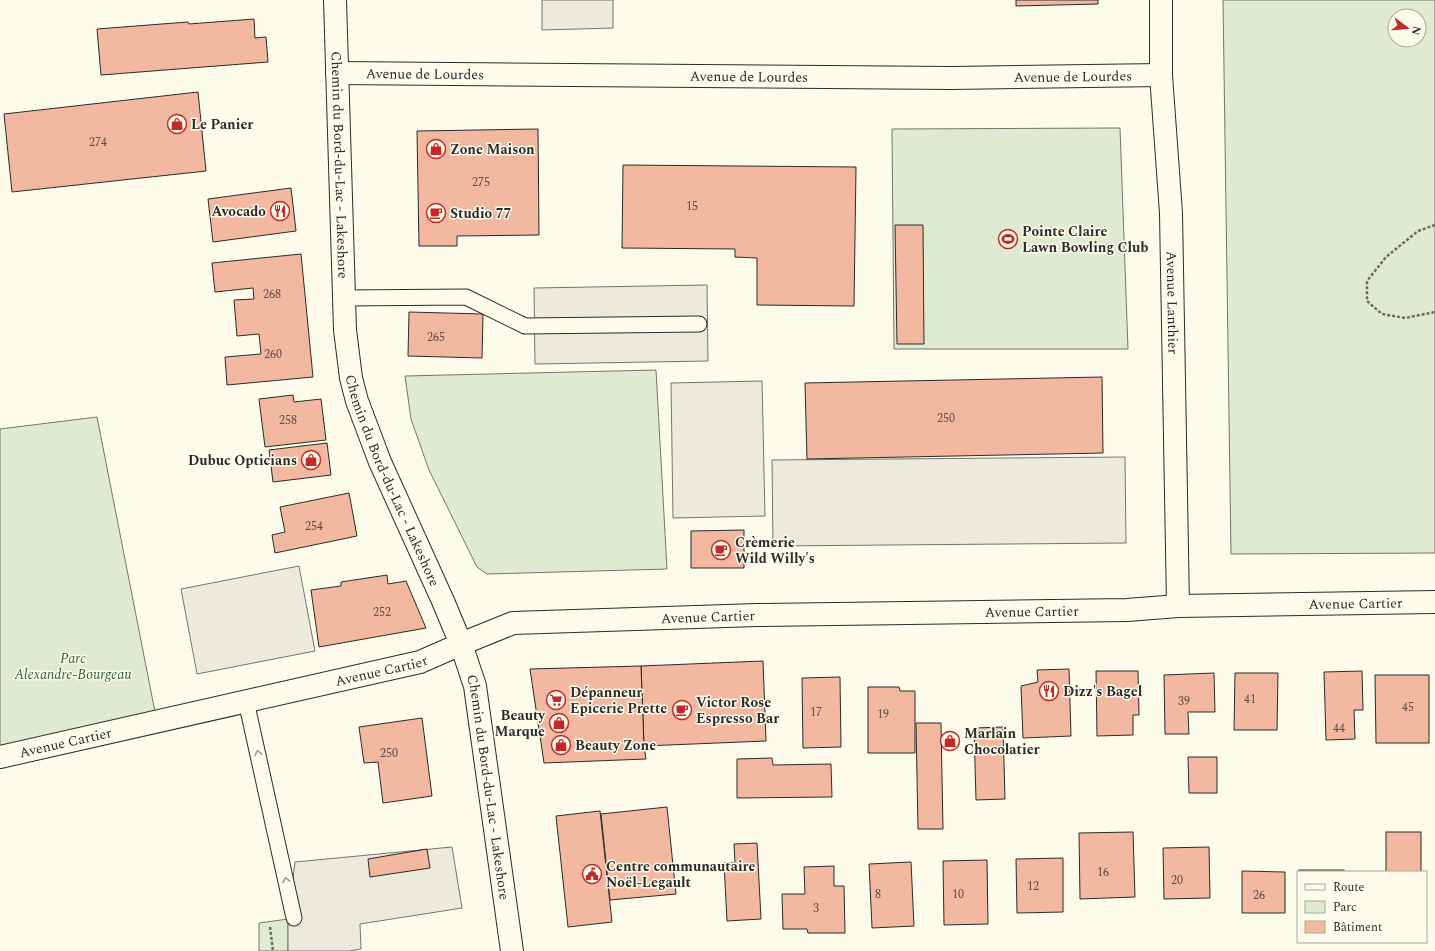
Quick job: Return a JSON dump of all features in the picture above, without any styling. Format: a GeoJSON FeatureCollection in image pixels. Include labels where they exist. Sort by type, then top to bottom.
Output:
{"type":"FeatureCollection","features":[{"type":"Feature","properties":{"kind":"street","name":"Chemin du Bord-du-Lac - Lakeshore"},"geometry":{"type":"LineString","coordinates":[[335,0],[344,298],[350,372],[357,401],[380,462],[443,601],[461,644],[475,686],[512,951]]}},
{"type":"Feature","properties":{"kind":"street","name":"Avenue Lanthier"},"geometry":{"type":"LineString","coordinates":[[1161,0],[1161,76],[1171,213],[1178,606]]}},
{"type":"Feature","properties":{"kind":"street","name":"Avenue de Lourdes"},"geometry":{"type":"LineString","coordinates":[[337,73],[952,78],[1161,76]]}},
{"type":"Feature","properties":{"kind":"street","name":"Avenue Cartier"},"geometry":{"type":"LineString","coordinates":[[0,758],[420,662],[512,623],[757,616],[1127,610],[1178,606],[1435,602]]}},
{"type":"Feature","properties":{"kind":"lane"},"geometry":{"type":"LineString","coordinates":[[344,298],[466,297],[525,326],[699,324]]}},
{"type":"Feature","properties":{"kind":"lane"},"geometry":{"type":"LineString","coordinates":[[246,701],[294,918]]}},
{"type":"Feature","properties":{"kind":"path"},"geometry":{"type":"LineString","coordinates":[[1435,225],[1418,231],[1386,257],[1367,281],[1367,301],[1382,314],[1405,318],[1435,312]]}},
{"type":"Feature","properties":{"kind":"green space"},"geometry":{"type":"Polygon","coordinates":[[[1223,0],[1435,0],[1435,553],[1231,554],[1223,0]]]}},
{"type":"Feature","properties":{"kind":"green space","name":"Pointe Claire Lawn Bowling Club"},"geometry":{"type":"Polygon","coordinates":[[[1120,128],[1128,349],[894,349],[892,129],[1120,128]]]}},
{"type":"Feature","properties":{"kind":"green space"},"geometry":{"type":"Polygon","coordinates":[[[656,370],[667,569],[487,574],[477,567],[429,470],[411,419],[405,376],[656,370]]]}},
{"type":"Feature","properties":{"kind":"green space","name":"Parc Alexandre-Bourgeau"},"geometry":{"type":"Polygon","coordinates":[[[97,417],[157,722],[0,757],[0,429],[97,417]]]}},
{"type":"Feature","properties":{"kind":"green space"},"geometry":{"type":"Polygon","coordinates":[[[288,919],[288,951],[259,951],[259,923],[288,919]]]}},
{"type":"Feature","properties":{"kind":"shaded area"},"geometry":{"type":"Polygon","coordinates":[[[542,0],[613,0],[613,28],[542,30],[542,0]]]}},
{"type":"Feature","properties":{"kind":"shaded area"},"geometry":{"type":"Polygon","coordinates":[[[707,285],[708,361],[535,364],[534,288],[707,285]]]}},
{"type":"Feature","properties":{"kind":"shaded area"},"geometry":{"type":"Polygon","coordinates":[[[762,381],[765,516],[673,518],[671,383],[762,381]]]}},
{"type":"Feature","properties":{"kind":"shaded area"},"geometry":{"type":"Polygon","coordinates":[[[1125,457],[1126,543],[773,546],[772,460],[1125,457]]]}},
{"type":"Feature","properties":{"kind":"shaded area"},"geometry":{"type":"Polygon","coordinates":[[[299,566],[315,651],[197,674],[181,589],[299,566]]]}},
{"type":"Feature","properties":{"kind":"shaded area"},"geometry":{"type":"Polygon","coordinates":[[[452,847],[462,908],[360,924],[361,949],[349,951],[288,951],[288,919],[295,862],[452,847]]]}},
{"type":"Feature","properties":{"kind":"building"},"geometry":{"type":"Polygon","coordinates":[[[1016,0],[1098,0],[1098,4],[1016,6],[1016,0]]]}},
{"type":"Feature","properties":{"kind":"building"},"geometry":{"type":"Polygon","coordinates":[[[254,19],[255,38],[266,37],[268,62],[101,75],[97,29],[188,22],[189,24],[254,19]]]}},
{"type":"Feature","properties":{"kind":"building"},"geometry":{"type":"Polygon","coordinates":[[[198,92],[206,171],[12,192],[4,114],[198,92]]]}},
{"type":"Feature","properties":{"kind":"building"},"geometry":{"type":"Polygon","coordinates":[[[538,129],[539,235],[457,236],[457,246],[419,246],[417,131],[538,129]]]}},
{"type":"Feature","properties":{"kind":"building"},"geometry":{"type":"Polygon","coordinates":[[[623,165],[856,167],[854,306],[757,305],[757,258],[735,257],[735,249],[622,248],[623,165]]]}},
{"type":"Feature","properties":{"kind":"building"},"geometry":{"type":"Polygon","coordinates":[[[291,188],[296,231],[213,242],[208,199],[291,188]]]}},
{"type":"Feature","properties":{"kind":"building"},"geometry":{"type":"Polygon","coordinates":[[[895,225],[923,225],[924,344],[897,344],[895,225]]]}},
{"type":"Feature","properties":{"kind":"building"},"geometry":{"type":"Polygon","coordinates":[[[301,254],[313,377],[227,385],[225,357],[261,354],[259,334],[237,336],[234,300],[254,299],[253,288],[215,292],[212,263],[301,254]]]}},
{"type":"Feature","properties":{"kind":"building"},"geometry":{"type":"Polygon","coordinates":[[[409,312],[483,314],[482,358],[408,356],[409,312]]]}},
{"type":"Feature","properties":{"kind":"building"},"geometry":{"type":"Polygon","coordinates":[[[1102,377],[1103,453],[807,459],[805,383],[1102,377]]]}},
{"type":"Feature","properties":{"kind":"building"},"geometry":{"type":"Polygon","coordinates":[[[293,395],[294,402],[321,399],[326,440],[265,447],[259,399],[293,395]]]}},
{"type":"Feature","properties":{"kind":"building"},"geometry":{"type":"Polygon","coordinates":[[[327,443],[331,475],[273,482],[269,450],[327,443]]]}},
{"type":"Feature","properties":{"kind":"building"},"geometry":{"type":"Polygon","coordinates":[[[349,493],[357,536],[275,553],[272,535],[285,532],[280,507],[349,493]]]}},
{"type":"Feature","properties":{"kind":"building"},"geometry":{"type":"Polygon","coordinates":[[[744,530],[744,568],[691,568],[691,531],[744,530]]]}},
{"type":"Feature","properties":{"kind":"building"},"geometry":{"type":"Polygon","coordinates":[[[387,575],[388,584],[406,581],[426,628],[319,647],[311,590],[341,586],[341,582],[387,575]]]}},
{"type":"Feature","properties":{"kind":"building"},"geometry":{"type":"Polygon","coordinates":[[[763,661],[766,741],[644,746],[641,666],[763,661]]]}},
{"type":"Feature","properties":{"kind":"building"},"geometry":{"type":"Polygon","coordinates":[[[641,666],[644,746],[646,759],[544,763],[530,669],[641,666]]]}},
{"type":"Feature","properties":{"kind":"building"},"geometry":{"type":"Polygon","coordinates":[[[1069,669],[1071,736],[1023,738],[1021,686],[1038,682],[1037,670],[1069,669]]]}},
{"type":"Feature","properties":{"kind":"building"},"geometry":{"type":"Polygon","coordinates":[[[1096,671],[1138,671],[1139,715],[1133,715],[1133,735],[1097,736],[1096,671]]]}},
{"type":"Feature","properties":{"kind":"building"},"geometry":{"type":"Polygon","coordinates":[[[1362,671],[1363,710],[1354,710],[1355,739],[1326,740],[1324,672],[1362,671]]]}},
{"type":"Feature","properties":{"kind":"building"},"geometry":{"type":"Polygon","coordinates":[[[1214,673],[1215,712],[1188,712],[1189,734],[1165,734],[1164,675],[1214,673]]]}},
{"type":"Feature","properties":{"kind":"building"},"geometry":{"type":"Polygon","coordinates":[[[1235,673],[1278,673],[1277,730],[1234,730],[1235,673]]]}},
{"type":"Feature","properties":{"kind":"building"},"geometry":{"type":"Polygon","coordinates":[[[1375,675],[1429,675],[1429,743],[1376,743],[1375,675]]]}},
{"type":"Feature","properties":{"kind":"building"},"geometry":{"type":"Polygon","coordinates":[[[840,677],[841,747],[803,748],[802,678],[840,677]]]}},
{"type":"Feature","properties":{"kind":"building"},"geometry":{"type":"Polygon","coordinates":[[[868,687],[899,687],[900,691],[915,691],[915,753],[868,753],[868,687]]]}},
{"type":"Feature","properties":{"kind":"building"},"geometry":{"type":"Polygon","coordinates":[[[422,718],[432,796],[383,803],[378,762],[364,763],[359,727],[422,718]]]}},
{"type":"Feature","properties":{"kind":"building"},"geometry":{"type":"Polygon","coordinates":[[[916,723],[941,723],[943,829],[918,829],[916,723]]]}},
{"type":"Feature","properties":{"kind":"building"},"geometry":{"type":"Polygon","coordinates":[[[1003,727],[1005,799],[976,800],[974,728],[1003,727]]]}},
{"type":"Feature","properties":{"kind":"building"},"geometry":{"type":"Polygon","coordinates":[[[1188,757],[1217,757],[1217,793],[1189,793],[1188,757]]]}},
{"type":"Feature","properties":{"kind":"building"},"geometry":{"type":"Polygon","coordinates":[[[772,758],[773,765],[831,764],[832,797],[737,798],[737,759],[772,758]]]}},
{"type":"Feature","properties":{"kind":"building"},"geometry":{"type":"Polygon","coordinates":[[[667,807],[676,894],[610,900],[601,814],[667,807]]]}},
{"type":"Feature","properties":{"kind":"building"},"geometry":{"type":"Polygon","coordinates":[[[600,811],[612,922],[568,927],[556,816],[600,811]]]}},
{"type":"Feature","properties":{"kind":"building"},"geometry":{"type":"Polygon","coordinates":[[[1133,832],[1135,897],[1080,899],[1079,833],[1133,832]]]}},
{"type":"Feature","properties":{"kind":"building"},"geometry":{"type":"Polygon","coordinates":[[[1386,832],[1421,832],[1421,871],[1386,871],[1386,832]]]}},
{"type":"Feature","properties":{"kind":"building"},"geometry":{"type":"Polygon","coordinates":[[[757,843],[761,919],[727,921],[724,863],[735,863],[734,844],[757,843]]]}},
{"type":"Feature","properties":{"kind":"building"},"geometry":{"type":"Polygon","coordinates":[[[1209,847],[1210,898],[1164,899],[1163,848],[1209,847]]]}},
{"type":"Feature","properties":{"kind":"building"},"geometry":{"type":"Polygon","coordinates":[[[427,849],[430,868],[370,877],[368,859],[427,849]]]}},
{"type":"Feature","properties":{"kind":"building"},"geometry":{"type":"Polygon","coordinates":[[[1063,858],[1063,912],[1017,913],[1016,859],[1063,858]]]}},
{"type":"Feature","properties":{"kind":"building"},"geometry":{"type":"Polygon","coordinates":[[[987,860],[988,924],[944,925],[943,861],[987,860]]]}},
{"type":"Feature","properties":{"kind":"building"},"geometry":{"type":"Polygon","coordinates":[[[911,862],[914,926],[872,928],[869,864],[911,862]]]}},
{"type":"Feature","properties":{"kind":"building"},"geometry":{"type":"Polygon","coordinates":[[[834,866],[834,886],[844,886],[845,933],[808,933],[807,929],[783,929],[782,894],[805,894],[804,867],[834,866]]]}},
{"type":"Feature","properties":{"kind":"building"},"geometry":{"type":"Polygon","coordinates":[[[1299,870],[1344,870],[1344,871],[1299,870]]]}},
{"type":"Feature","properties":{"kind":"building"},"geometry":{"type":"Polygon","coordinates":[[[1242,871],[1285,872],[1285,913],[1242,913],[1242,871]]]}},
{"type":"Feature","properties":{"kind":"place","name":"Le Panier"},"geometry":{"type":"Point","coordinates":[177,124]}},
{"type":"Feature","properties":{"kind":"place","name":"Zone Maison"},"geometry":{"type":"Point","coordinates":[436,149]}},
{"type":"Feature","properties":{"kind":"place","name":"Avocado"},"geometry":{"type":"Point","coordinates":[280,211]}},
{"type":"Feature","properties":{"kind":"place","name":"Studio 77"},"geometry":{"type":"Point","coordinates":[436,213]}},
{"type":"Feature","properties":{"kind":"place","name":"Pointe Claire Lawn Bowling Club"},"geometry":{"type":"Point","coordinates":[1008,239]}},
{"type":"Feature","properties":{"kind":"place","name":"Dubuc Opticians"},"geometry":{"type":"Point","coordinates":[311,460]}},
{"type":"Feature","properties":{"kind":"place","name":"Crèmerie Wild Willy's"},"geometry":{"type":"Point","coordinates":[721,550]}},
{"type":"Feature","properties":{"kind":"place","name":"Dizz's Bagel"},"geometry":{"type":"Point","coordinates":[1049,691]}},
{"type":"Feature","properties":{"kind":"place","name":"Dépanneur Epicerie Prette"},"geometry":{"type":"Point","coordinates":[556,700]}},
{"type":"Feature","properties":{"kind":"place","name":"Victor Rose Espresso Bar"},"geometry":{"type":"Point","coordinates":[682,710]}},
{"type":"Feature","properties":{"kind":"place","name":"Beauty Marque"},"geometry":{"type":"Point","coordinates":[559,723]}},
{"type":"Feature","properties":{"kind":"place","name":"Marlain Chocolatier"},"geometry":{"type":"Point","coordinates":[950,741]}},
{"type":"Feature","properties":{"kind":"place","name":"Beauty Zone"},"geometry":{"type":"Point","coordinates":[561,745]}},
{"type":"Feature","properties":{"kind":"place","name":"Centre communautaire Noël-Legault"},"geometry":{"type":"Point","coordinates":[592,874]}}]}
